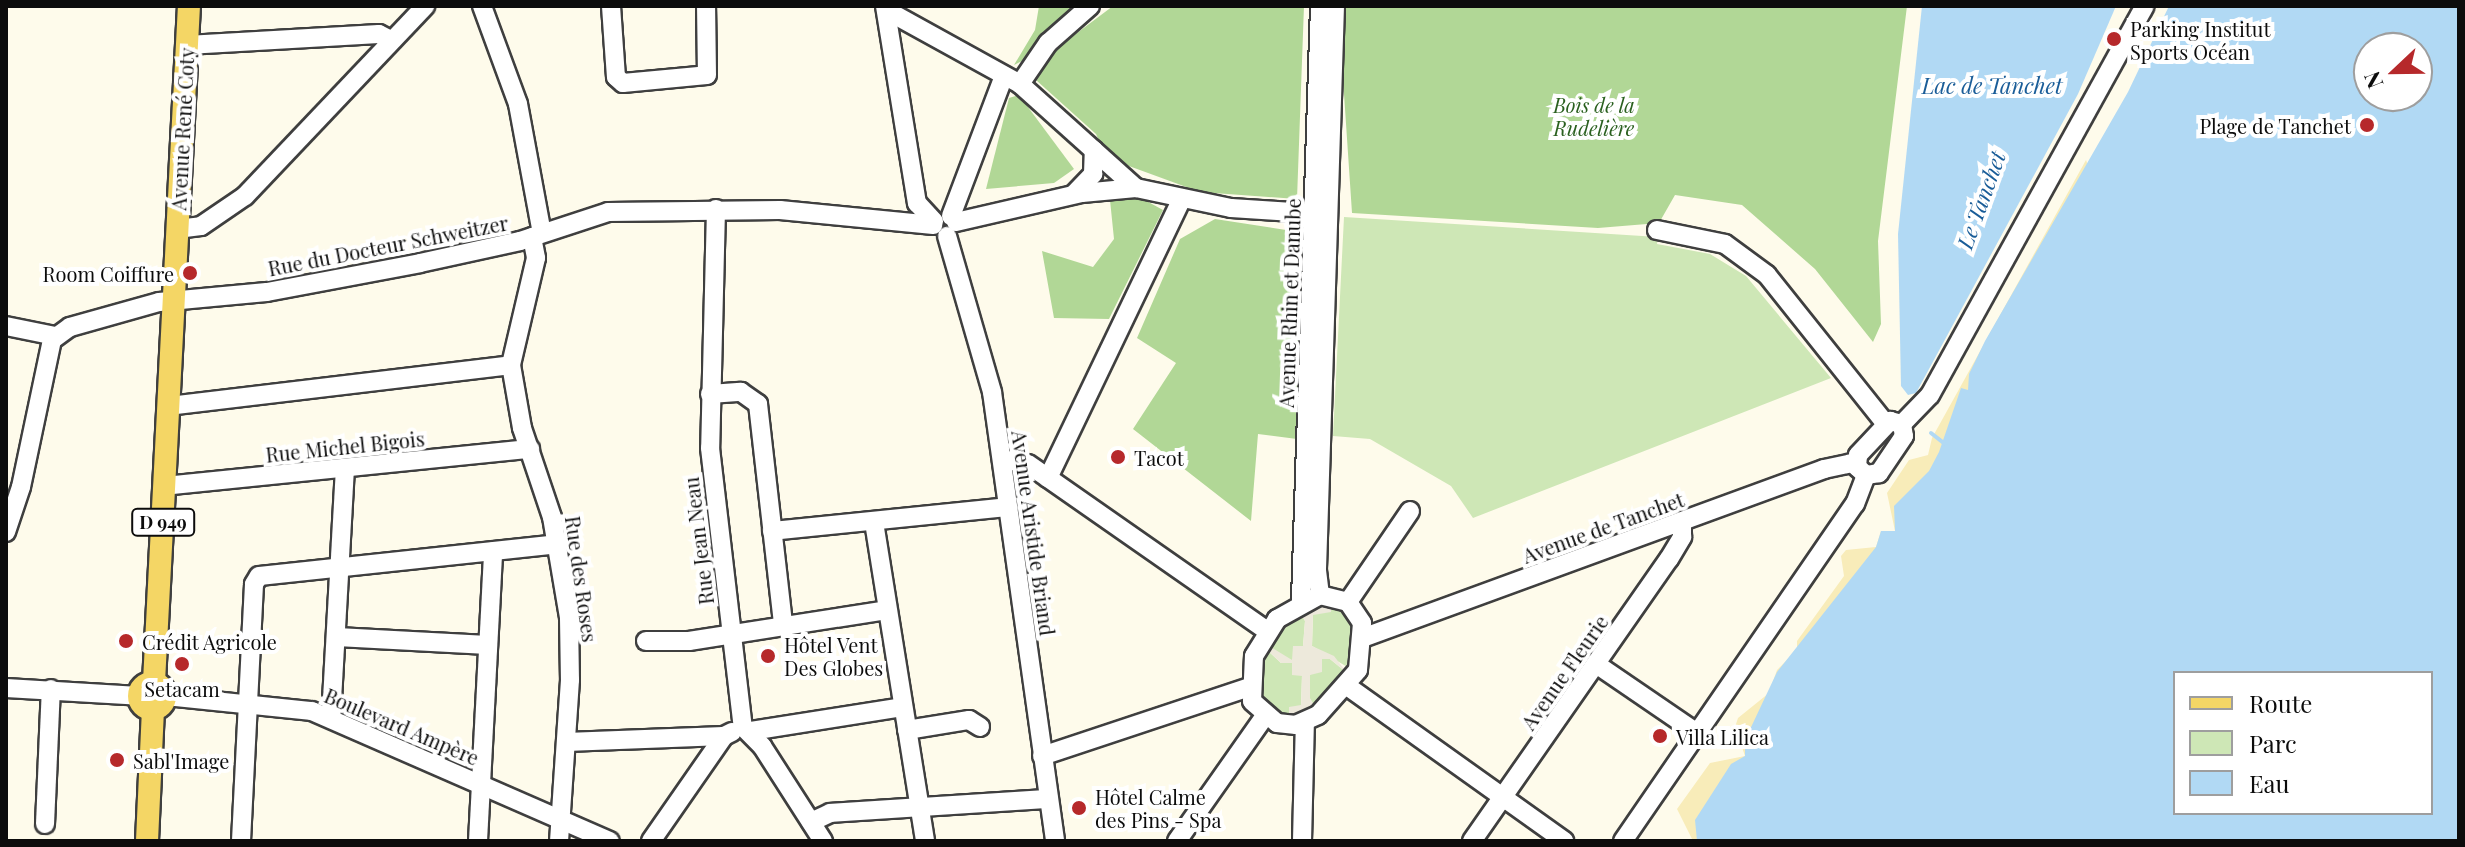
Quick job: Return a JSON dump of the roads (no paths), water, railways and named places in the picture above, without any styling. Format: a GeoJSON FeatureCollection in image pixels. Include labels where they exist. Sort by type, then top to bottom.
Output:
{"type":"FeatureCollection","features":[{"type":"Feature","properties":{"kind":"main road","name":"Avenue René Coty"},"geometry":{"type":"LineString","coordinates":[[174,302],[189,6]]}},
{"type":"Feature","properties":{"kind":"main road","name":"D 949"},"geometry":{"type":"LineString","coordinates":[[147,841],[174,302]]}},
{"type":"Feature","properties":{"kind":"street"},"geometry":{"type":"LineString","coordinates":[[177,229],[201,226],[245,196],[425,6]]}},
{"type":"Feature","properties":{"kind":"street","name":"Rue des Roses"},"geometry":{"type":"LineString","coordinates":[[482,6],[518,104],[537,235],[536,258],[511,365],[530,449],[559,544],[571,646],[559,841]]}},
{"type":"Feature","properties":{"kind":"street"},"geometry":{"type":"LineString","coordinates":[[611,6],[616,77],[623,83],[707,75],[706,6]]}},
{"type":"Feature","properties":{"kind":"street"},"geometry":{"type":"LineString","coordinates":[[944,224],[1012,80],[1090,6]]}},
{"type":"Feature","properties":{"kind":"street","name":"Avenue Rhin et Danube"},"geometry":{"type":"LineString","coordinates":[[1320,6],[1317,569],[1320,595]]}},
{"type":"Feature","properties":{"kind":"street","name":"Avenue Rhin et Danube"},"geometry":{"type":"LineString","coordinates":[[1301,601],[1320,214],[1335,6]]}},
{"type":"Feature","properties":{"kind":"street"},"geometry":{"type":"LineString","coordinates":[[1623,841],[1855,504],[1861,468],[1894,424],[1930,395],[2145,6]]}},
{"type":"Feature","properties":{"kind":"street"},"geometry":{"type":"LineString","coordinates":[[885,8],[1012,80],[1136,188],[1182,198],[1320,214]]}},
{"type":"Feature","properties":{"kind":"street","name":"Avenue Aristide Briand"},"geometry":{"type":"LineString","coordinates":[[885,8],[917,203],[944,224],[981,345],[1002,459],[1055,841]]}},
{"type":"Feature","properties":{"kind":"street"},"geometry":{"type":"LineString","coordinates":[[187,45],[379,34],[391,40]]}},
{"type":"Feature","properties":{"kind":"street"},"geometry":{"type":"LineString","coordinates":[[1072,195],[1093,174],[1094,150]]}},
{"type":"Feature","properties":{"kind":"street","name":"Rue du Docteur Schweitzer"},"geometry":{"type":"LineString","coordinates":[[55,336],[70,327],[174,302],[343,278],[537,235],[608,212],[716,209],[832,213],[944,224],[1072,195],[1136,188]]}},
{"type":"Feature","properties":{"kind":"street"},"geometry":{"type":"LineString","coordinates":[[1048,478],[1182,198]]}},
{"type":"Feature","properties":{"kind":"street","name":"Rue Jean Neau"},"geometry":{"type":"LineString","coordinates":[[716,209],[710,448],[731,633],[747,729],[823,841]]}},
{"type":"Feature","properties":{"kind":"street"},"geometry":{"type":"LineString","coordinates":[[1657,230],[1706,237],[1744,256],[1792,303],[1852,383],[1904,436],[1882,469],[1861,468]]}},
{"type":"Feature","properties":{"kind":"street"},"geometry":{"type":"LineString","coordinates":[[6,326],[55,336],[6,532]]}},
{"type":"Feature","properties":{"kind":"street"},"geometry":{"type":"LineString","coordinates":[[168,406],[511,365]]}},
{"type":"Feature","properties":{"kind":"street"},"geometry":{"type":"LineString","coordinates":[[710,394],[741,392],[758,404],[783,625]]}},
{"type":"Feature","properties":{"kind":"street","name":"Rue Michel Bigois"},"geometry":{"type":"LineString","coordinates":[[164,486],[530,449]]}},
{"type":"Feature","properties":{"kind":"street"},"geometry":{"type":"LineString","coordinates":[[1002,459],[1028,464],[1267,631]]}},
{"type":"Feature","properties":{"kind":"street","name":"Avenue de Tanchet"},"geometry":{"type":"LineString","coordinates":[[1365,637],[1682,524],[1835,465],[1861,468]]}},
{"type":"Feature","properties":{"kind":"street"},"geometry":{"type":"LineString","coordinates":[[331,718],[345,468]]}},
{"type":"Feature","properties":{"kind":"street"},"geometry":{"type":"LineString","coordinates":[[772,531],[1008,507]]}},
{"type":"Feature","properties":{"kind":"street"},"geometry":{"type":"LineString","coordinates":[[1348,602],[1410,511]]}},
{"type":"Feature","properties":{"kind":"street"},"geometry":{"type":"LineString","coordinates":[[874,522],[925,841]]}},
{"type":"Feature","properties":{"kind":"street","name":"Avenue Fleurie"},"geometry":{"type":"LineString","coordinates":[[1472,841],[1669,559],[1682,537],[1682,524]]}},
{"type":"Feature","properties":{"kind":"street"},"geometry":{"type":"LineString","coordinates":[[241,841],[254,584],[259,576],[559,544]]}},
{"type":"Feature","properties":{"kind":"street"},"geometry":{"type":"LineString","coordinates":[[478,841],[493,551]]}},
{"type":"Feature","properties":{"kind":"street"},"geometry":{"type":"LineString","coordinates":[[1320,595],[1348,602],[1365,637],[1358,670],[1347,686],[1305,722],[1286,726],[1264,717],[1249,687],[1254,656],[1267,631],[1301,601],[1320,595]]}},
{"type":"Feature","properties":{"kind":"street"},"geometry":{"type":"LineString","coordinates":[[646,641],[689,641],[887,610]]}},
{"type":"Feature","properties":{"kind":"street"},"geometry":{"type":"LineString","coordinates":[[337,637],[488,645]]}},
{"type":"Feature","properties":{"kind":"street"},"geometry":{"type":"LineString","coordinates":[[1596,664],[1697,733]]}},
{"type":"Feature","properties":{"kind":"street"},"geometry":{"type":"LineString","coordinates":[[1347,686],[1564,841]]}},
{"type":"Feature","properties":{"kind":"street"},"geometry":{"type":"LineString","coordinates":[[1042,756],[1249,687]]}},
{"type":"Feature","properties":{"kind":"street","name":"Boulevard Ampère"},"geometry":{"type":"LineString","coordinates":[[6,688],[248,701],[331,718],[610,841]]}},
{"type":"Feature","properties":{"kind":"street"},"geometry":{"type":"LineString","coordinates":[[45,824],[51,689]]}},
{"type":"Feature","properties":{"kind":"street"},"geometry":{"type":"LineString","coordinates":[[566,742],[724,736],[747,729],[902,707]]}},
{"type":"Feature","properties":{"kind":"street"},"geometry":{"type":"LineString","coordinates":[[1177,841],[1264,717]]}},
{"type":"Feature","properties":{"kind":"street"},"geometry":{"type":"LineString","coordinates":[[907,730],[969,720],[980,727]]}},
{"type":"Feature","properties":{"kind":"street"},"geometry":{"type":"LineString","coordinates":[[1302,841],[1305,722]]}},
{"type":"Feature","properties":{"kind":"street"},"geometry":{"type":"LineString","coordinates":[[651,841],[724,736]]}},
{"type":"Feature","properties":{"kind":"street"},"geometry":{"type":"LineString","coordinates":[[811,822],[830,813],[1049,799]]}},
{"type":"Feature","properties":{"kind":"water","name":"Lac de Tanchet"},"geometry":{"type":"Polygon","coordinates":[[[1922,6],[2116,6],[2078,94],[1916,393],[1908,395],[1901,386],[1898,234],[1922,6]]]}},
{"type":"Feature","properties":{"kind":"water"},"geometry":{"type":"Polygon","coordinates":[[[2169,6],[2459,6],[2459,841],[1697,841],[1695,820],[1731,764],[1745,756],[1745,740],[1777,672],[1876,547],[1881,531],[1895,531],[1894,506],[1929,471],[1939,452],[1961,388],[1968,390],[1969,374],[2128,92],[2169,6]]]}},
{"type":"Feature","properties":{"kind":"waterway","name":"Le Tanchet"},"geometry":{"type":"LineString","coordinates":[[1931,433],[1945,444]]}},
{"type":"Feature","properties":{"kind":"place","name":"Parking Institut Sports Océan"},"geometry":{"type":"Point","coordinates":[2114,39]}},
{"type":"Feature","properties":{"kind":"place","name":"Plage de Tanchet"},"geometry":{"type":"Point","coordinates":[2367,125]}},
{"type":"Feature","properties":{"kind":"place","name":"Room Coiffure"},"geometry":{"type":"Point","coordinates":[190,273]}},
{"type":"Feature","properties":{"kind":"place","name":"Tacot"},"geometry":{"type":"Point","coordinates":[1118,457]}},
{"type":"Feature","properties":{"kind":"place","name":"Crédit Agricole"},"geometry":{"type":"Point","coordinates":[126,641]}},
{"type":"Feature","properties":{"kind":"place","name":"Hôtel Vent Des Globes"},"geometry":{"type":"Point","coordinates":[768,656]}},
{"type":"Feature","properties":{"kind":"place","name":"Setacam"},"geometry":{"type":"Point","coordinates":[182,664]}},
{"type":"Feature","properties":{"kind":"place","name":"Villa Lilica"},"geometry":{"type":"Point","coordinates":[1660,736]}},
{"type":"Feature","properties":{"kind":"place","name":"Sabl'Image"},"geometry":{"type":"Point","coordinates":[117,760]}},
{"type":"Feature","properties":{"kind":"place","name":"Hôtel Calme des Pins - Spa"},"geometry":{"type":"Point","coordinates":[1079,808]}},
{"type":"Feature","properties":{"kind":"park label","name":"Bois de la Rudelière"},"geometry":{"type":"Point","coordinates":[1594,116]}}]}
